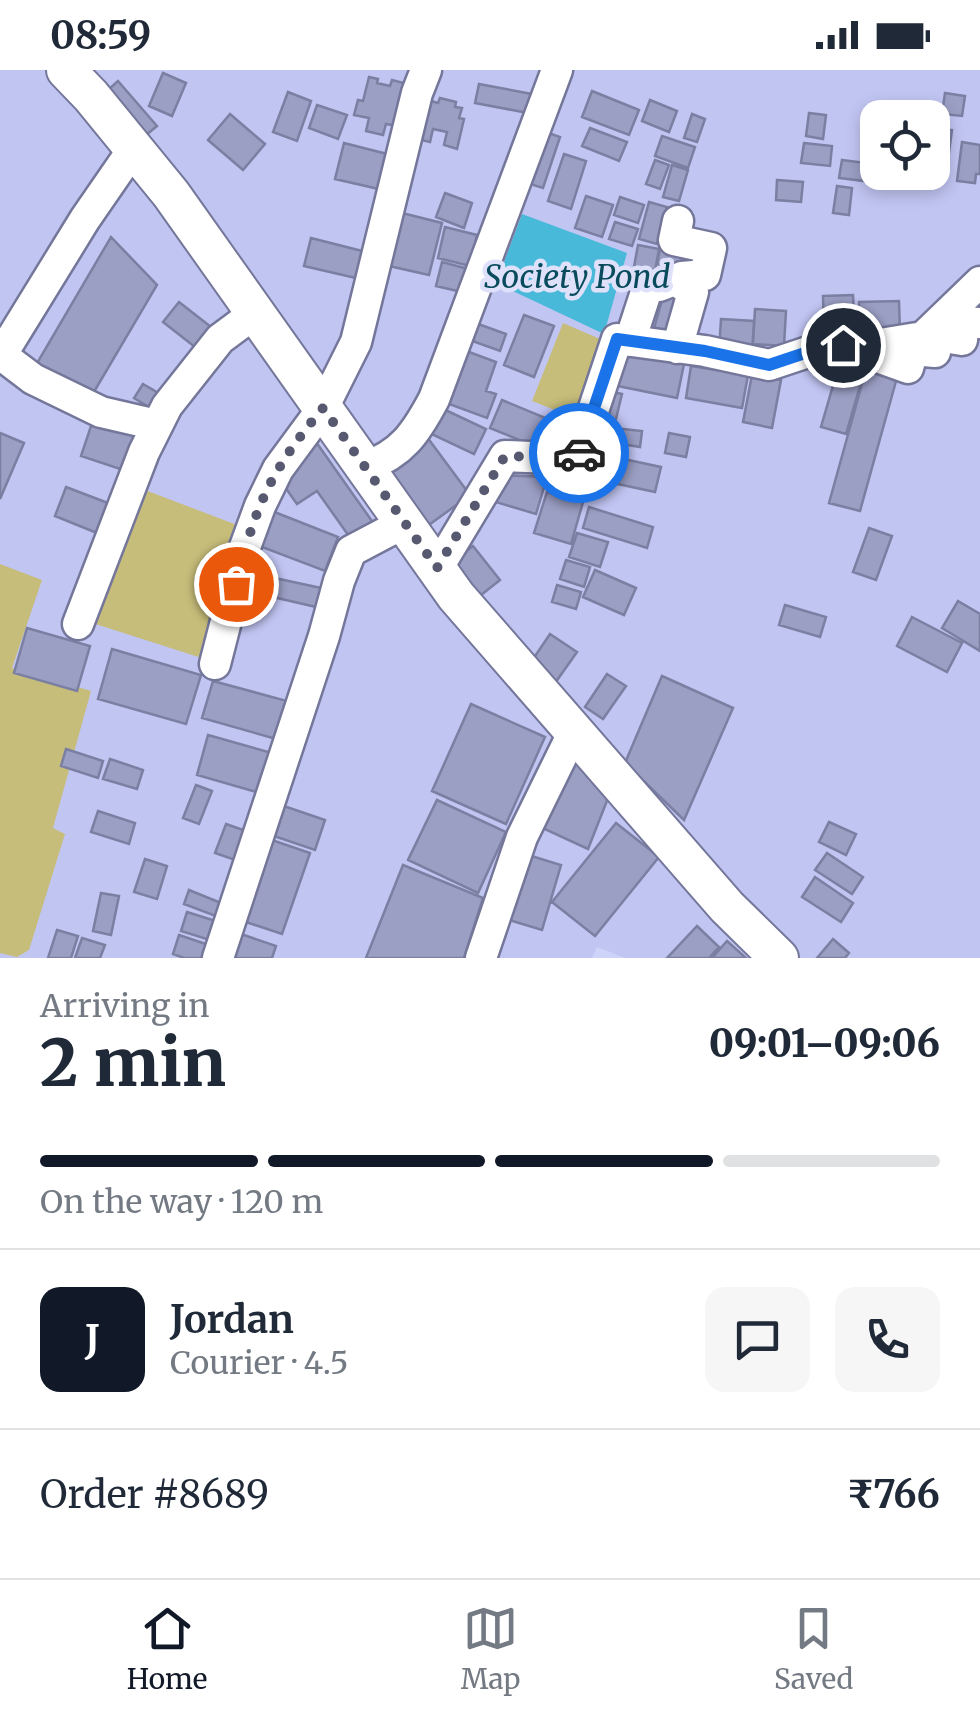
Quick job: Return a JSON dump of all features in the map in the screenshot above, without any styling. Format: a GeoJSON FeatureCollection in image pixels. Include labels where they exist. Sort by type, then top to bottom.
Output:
{"type":"FeatureCollection","features":[{"type":"Feature","properties":{"kind":"main road"},"geometry":{"type":"LineString","coordinates":[[66,70],[171,194],[456,596],[727,907],[780,958]]}},
{"type":"Feature","properties":{"kind":"street"},"geometry":{"type":"LineString","coordinates":[[214,664],[260,506],[278,469],[323,408],[356,342],[426,70]]}},
{"type":"Feature","properties":{"kind":"street"},"geometry":{"type":"LineString","coordinates":[[365,468],[386,460],[418,429],[434,399],[557,70]]}},
{"type":"Feature","properties":{"kind":"street"},"geometry":{"type":"LineString","coordinates":[[134,148],[1,354],[32,379],[101,412],[157,425]]}},
{"type":"Feature","properties":{"kind":"street"},"geometry":{"type":"LineString","coordinates":[[630,341],[648,286],[705,275],[711,248],[674,240],[678,221]]}},
{"type":"Feature","properties":{"kind":"street"},"geometry":{"type":"LineString","coordinates":[[677,348],[693,292],[684,286],[682,277]]}},
{"type":"Feature","properties":{"kind":"street"},"geometry":{"type":"LineString","coordinates":[[437,568],[505,456],[577,459],[617,339],[769,365],[829,345],[874,345],[923,336],[938,328],[980,282]]}},
{"type":"Feature","properties":{"kind":"street"},"geometry":{"type":"LineString","coordinates":[[78,624],[144,452],[166,406],[220,339],[255,313]]}},
{"type":"Feature","properties":{"kind":"street"},"geometry":{"type":"LineString","coordinates":[[938,328],[962,340],[964,322],[980,323]]}},
{"type":"Feature","properties":{"kind":"street"},"geometry":{"type":"LineString","coordinates":[[843,345],[908,368],[913,350],[934,352],[938,328]]}},
{"type":"Feature","properties":{"kind":"street"},"geometry":{"type":"LineString","coordinates":[[218,958],[351,551],[404,523]]}},
{"type":"Feature","properties":{"kind":"street"},"geometry":{"type":"LineString","coordinates":[[481,958],[522,836],[574,731]]}},
{"type":"Feature","properties":{"kind":"shaded area"},"geometry":{"type":"Polygon","coordinates":[[[0,70],[980,70],[980,958],[625,958],[597,947],[592,958],[0,958],[0,70]]]}},
{"type":"Feature","properties":{"kind":"shaded area"},"geometry":{"type":"Polygon","coordinates":[[[563,323],[607,342],[580,420],[532,401],[563,323]]]}},
{"type":"Feature","properties":{"kind":"shaded area"},"geometry":{"type":"Polygon","coordinates":[[[137,487],[245,528],[208,660],[86,621],[137,487]]]}},
{"type":"Feature","properties":{"kind":"shaded area"},"geometry":{"type":"Polygon","coordinates":[[[0,564],[42,580],[12,668],[91,691],[53,828],[65,834],[29,950],[17,957],[0,953],[0,564]]]}},
{"type":"Feature","properties":{"kind":"water","name":"Society Pond"},"geometry":{"type":"Polygon","coordinates":[[[522,214],[627,253],[604,334],[496,283],[522,214]]]}},
{"type":"Feature","properties":{"kind":"building"},"geometry":{"type":"Polygon","coordinates":[[[163,73],[186,83],[172,116],[149,106],[163,73]]]}},
{"type":"Feature","properties":{"kind":"building"},"geometry":{"type":"Polygon","coordinates":[[[369,77],[390,86],[392,80],[407,84],[397,126],[386,124],[383,135],[366,131],[369,118],[354,115],[358,100],[363,101],[369,77]]]}},
{"type":"Feature","properties":{"kind":"building"},"geometry":{"type":"Polygon","coordinates":[[[118,81],[157,126],[140,140],[101,96],[118,81]]]}},
{"type":"Feature","properties":{"kind":"building"},"geometry":{"type":"Polygon","coordinates":[[[479,84],[532,94],[528,113],[475,103],[479,84]]]}},
{"type":"Feature","properties":{"kind":"building"},"geometry":{"type":"Polygon","coordinates":[[[592,91],[639,110],[629,135],[582,117],[592,91]]]}},
{"type":"Feature","properties":{"kind":"building"},"geometry":{"type":"Polygon","coordinates":[[[288,92],[311,101],[297,141],[273,132],[288,92]]]}},
{"type":"Feature","properties":{"kind":"building"},"geometry":{"type":"Polygon","coordinates":[[[945,93],[965,96],[962,116],[950,115],[950,100],[944,100],[945,93]]]}},
{"type":"Feature","properties":{"kind":"building"},"geometry":{"type":"Polygon","coordinates":[[[440,98],[462,108],[459,118],[464,119],[457,149],[444,145],[447,132],[433,129],[430,142],[413,138],[428,100],[438,103],[440,98]]]}},
{"type":"Feature","properties":{"kind":"building"},"geometry":{"type":"Polygon","coordinates":[[[650,100],[677,111],[669,132],[642,121],[650,100]]]}},
{"type":"Feature","properties":{"kind":"building"},"geometry":{"type":"Polygon","coordinates":[[[317,105],[347,115],[338,139],[309,128],[317,105]]]}},
{"type":"Feature","properties":{"kind":"building"},"geometry":{"type":"Polygon","coordinates":[[[809,113],[826,115],[823,139],[806,136],[809,113]]]}},
{"type":"Feature","properties":{"kind":"building"},"geometry":{"type":"Polygon","coordinates":[[[230,114],[265,144],[243,170],[208,140],[230,114]]]}},
{"type":"Feature","properties":{"kind":"building"},"geometry":{"type":"Polygon","coordinates":[[[692,114],[705,119],[697,142],[684,138],[692,114]]]}},
{"type":"Feature","properties":{"kind":"building"},"geometry":{"type":"Polygon","coordinates":[[[534,128],[560,137],[543,188],[517,180],[534,128]]]}},
{"type":"Feature","properties":{"kind":"building"},"geometry":{"type":"Polygon","coordinates":[[[590,128],[627,142],[619,161],[582,146],[590,128]]]}},
{"type":"Feature","properties":{"kind":"building"},"geometry":{"type":"Polygon","coordinates":[[[662,136],[695,147],[688,168],[655,156],[662,136]]]}},
{"type":"Feature","properties":{"kind":"building"},"geometry":{"type":"Polygon","coordinates":[[[962,142],[980,145],[980,174],[976,174],[975,183],[957,181],[962,142]]]}},
{"type":"Feature","properties":{"kind":"building"},"geometry":{"type":"Polygon","coordinates":[[[344,143],[391,155],[383,190],[335,179],[344,143]]]}},
{"type":"Feature","properties":{"kind":"building"},"geometry":{"type":"Polygon","coordinates":[[[804,143],[832,146],[830,166],[801,163],[804,143]]]}},
{"type":"Feature","properties":{"kind":"building"},"geometry":{"type":"Polygon","coordinates":[[[564,154],[586,161],[571,209],[548,201],[564,154]]]}},
{"type":"Feature","properties":{"kind":"building"},"geometry":{"type":"Polygon","coordinates":[[[655,160],[669,165],[660,189],[646,184],[655,160]]]}},
{"type":"Feature","properties":{"kind":"building"},"geometry":{"type":"Polygon","coordinates":[[[842,160],[860,162],[860,181],[839,178],[842,160]]]}},
{"type":"Feature","properties":{"kind":"building"},"geometry":{"type":"Polygon","coordinates":[[[672,165],[688,170],[679,201],[663,197],[672,165]]]}},
{"type":"Feature","properties":{"kind":"building"},"geometry":{"type":"Polygon","coordinates":[[[777,180],[803,182],[801,202],[776,200],[777,180]]]}},
{"type":"Feature","properties":{"kind":"building"},"geometry":{"type":"Polygon","coordinates":[[[837,186],[852,188],[849,215],[833,213],[837,186]]]}},
{"type":"Feature","properties":{"kind":"building"},"geometry":{"type":"Polygon","coordinates":[[[445,193],[472,203],[464,228],[436,217],[445,193]]]}},
{"type":"Feature","properties":{"kind":"building"},"geometry":{"type":"Polygon","coordinates":[[[586,196],[613,205],[602,237],[575,228],[586,196]]]}},
{"type":"Feature","properties":{"kind":"building"},"geometry":{"type":"Polygon","coordinates":[[[620,197],[644,205],[638,223],[614,215],[620,197]]]}},
{"type":"Feature","properties":{"kind":"building"},"geometry":{"type":"Polygon","coordinates":[[[649,202],[667,207],[657,244],[639,239],[649,202]]]}},
{"type":"Feature","properties":{"kind":"building"},"geometry":{"type":"Polygon","coordinates":[[[402,213],[442,223],[429,275],[389,266],[402,213]]]}},
{"type":"Feature","properties":{"kind":"building"},"geometry":{"type":"Polygon","coordinates":[[[615,222],[638,229],[632,246],[609,239],[615,222]]]}},
{"type":"Feature","properties":{"kind":"building"},"geometry":{"type":"Polygon","coordinates":[[[445,227],[477,235],[470,266],[438,258],[445,227]]]}},
{"type":"Feature","properties":{"kind":"building"},"geometry":{"type":"Polygon","coordinates":[[[111,237],[157,285],[88,402],[33,370],[111,237]]]}},
{"type":"Feature","properties":{"kind":"building"},"geometry":{"type":"Polygon","coordinates":[[[311,238],[366,252],[360,279],[304,266],[311,238]]]}},
{"type":"Feature","properties":{"kind":"building"},"geometry":{"type":"Polygon","coordinates":[[[638,245],[659,249],[653,282],[632,278],[638,245]]]}},
{"type":"Feature","properties":{"kind":"building"},"geometry":{"type":"Polygon","coordinates":[[[660,249],[692,255],[690,270],[657,264],[660,249]]]}},
{"type":"Feature","properties":{"kind":"building"},"geometry":{"type":"Polygon","coordinates":[[[442,262],[472,270],[466,293],[436,286],[442,262]]]}},
{"type":"Feature","properties":{"kind":"building"},"geometry":{"type":"Polygon","coordinates":[[[666,286],[685,291],[670,344],[651,339],[666,286]]]}},
{"type":"Feature","properties":{"kind":"building"},"geometry":{"type":"Polygon","coordinates":[[[853,295],[855,335],[824,336],[823,296],[853,295]]]}},
{"type":"Feature","properties":{"kind":"building"},"geometry":{"type":"Polygon","coordinates":[[[899,301],[900,333],[860,335],[859,302],[899,301]]]}},
{"type":"Feature","properties":{"kind":"building"},"geometry":{"type":"Polygon","coordinates":[[[179,302],[211,327],[195,347],[163,322],[179,302]]]}},
{"type":"Feature","properties":{"kind":"building"},"geometry":{"type":"Polygon","coordinates":[[[755,309],[786,311],[784,346],[753,344],[755,309]]]}},
{"type":"Feature","properties":{"kind":"building"},"geometry":{"type":"Polygon","coordinates":[[[524,315],[554,326],[534,377],[504,365],[524,315]]]}},
{"type":"Feature","properties":{"kind":"building"},"geometry":{"type":"Polygon","coordinates":[[[721,319],[754,321],[752,353],[719,351],[721,319]]]}},
{"type":"Feature","properties":{"kind":"building"},"geometry":{"type":"Polygon","coordinates":[[[470,321],[506,334],[500,351],[464,338],[470,321]]]}},
{"type":"Feature","properties":{"kind":"building"},"geometry":{"type":"Polygon","coordinates":[[[461,349],[496,362],[486,391],[496,394],[487,418],[441,401],[461,349]]]}},
{"type":"Feature","properties":{"kind":"building"},"geometry":{"type":"Polygon","coordinates":[[[624,353],[684,364],[677,398],[608,384],[624,353]]]}},
{"type":"Feature","properties":{"kind":"building"},"geometry":{"type":"Polygon","coordinates":[[[841,358],[866,365],[846,434],[821,427],[841,358]]]}},
{"type":"Feature","properties":{"kind":"building"},"geometry":{"type":"Polygon","coordinates":[[[691,366],[748,375],[742,408],[686,398],[691,366]]]}},
{"type":"Feature","properties":{"kind":"building"},"geometry":{"type":"Polygon","coordinates":[[[867,366],[898,374],[860,511],[829,503],[867,366]]]}},
{"type":"Feature","properties":{"kind":"building"},"geometry":{"type":"Polygon","coordinates":[[[752,375],[781,380],[772,428],[743,422],[752,375]]]}},
{"type":"Feature","properties":{"kind":"building"},"geometry":{"type":"Polygon","coordinates":[[[143,384],[160,394],[152,409],[134,398],[143,384]]]}},
{"type":"Feature","properties":{"kind":"building"},"geometry":{"type":"Polygon","coordinates":[[[604,390],[622,394],[615,423],[597,419],[604,390]]]}},
{"type":"Feature","properties":{"kind":"building"},"geometry":{"type":"Polygon","coordinates":[[[502,400],[555,422],[544,450],[490,428],[502,400]]]}},
{"type":"Feature","properties":{"kind":"building"},"geometry":{"type":"Polygon","coordinates":[[[437,406],[486,429],[474,454],[425,431],[437,406]]]}},
{"type":"Feature","properties":{"kind":"building"},"geometry":{"type":"Polygon","coordinates":[[[95,414],[136,428],[123,470],[81,456],[95,414]]]}},
{"type":"Feature","properties":{"kind":"building"},"geometry":{"type":"Polygon","coordinates":[[[594,421],[612,425],[606,452],[588,448],[594,421]]]}},
{"type":"Feature","properties":{"kind":"building"},"geometry":{"type":"Polygon","coordinates":[[[623,429],[642,431],[640,447],[621,444],[623,429]]]}},
{"type":"Feature","properties":{"kind":"building"},"geometry":{"type":"Polygon","coordinates":[[[0,433],[24,443],[0,499],[0,433]]]}},
{"type":"Feature","properties":{"kind":"building"},"geometry":{"type":"Polygon","coordinates":[[[669,433],[690,437],[686,457],[665,453],[669,433]]]}},
{"type":"Feature","properties":{"kind":"building"},"geometry":{"type":"Polygon","coordinates":[[[427,437],[470,495],[422,530],[379,472],[427,437]]]}},
{"type":"Feature","properties":{"kind":"building"},"geometry":{"type":"Polygon","coordinates":[[[316,442],[374,524],[351,539],[317,491],[297,504],[280,480],[299,467],[293,458],[316,442]]]}},
{"type":"Feature","properties":{"kind":"building"},"geometry":{"type":"Polygon","coordinates":[[[619,458],[661,467],[655,492],[613,483],[619,458]]]}},
{"type":"Feature","properties":{"kind":"building"},"geometry":{"type":"Polygon","coordinates":[[[499,475],[547,477],[536,514],[489,500],[499,475]]]}},
{"type":"Feature","properties":{"kind":"building"},"geometry":{"type":"Polygon","coordinates":[[[66,487],[108,503],[97,533],[55,516],[66,487]]]}},
{"type":"Feature","properties":{"kind":"building"},"geometry":{"type":"Polygon","coordinates":[[[547,492],[583,502],[571,544],[534,533],[547,492]]]}},
{"type":"Feature","properties":{"kind":"building"},"geometry":{"type":"Polygon","coordinates":[[[589,507],[653,527],[647,548],[583,528],[589,507]]]}},
{"type":"Feature","properties":{"kind":"building"},"geometry":{"type":"Polygon","coordinates":[[[267,509],[338,537],[325,571],[254,544],[267,509]]]}},
{"type":"Feature","properties":{"kind":"building"},"geometry":{"type":"Polygon","coordinates":[[[869,528],[892,536],[876,580],[853,572],[869,528]]]}},
{"type":"Feature","properties":{"kind":"building"},"geometry":{"type":"Polygon","coordinates":[[[577,533],[608,542],[600,567],[569,557],[577,533]]]}},
{"type":"Feature","properties":{"kind":"building"},"geometry":{"type":"Polygon","coordinates":[[[473,546],[500,580],[476,599],[449,565],[473,546]]]}},
{"type":"Feature","properties":{"kind":"building"},"geometry":{"type":"Polygon","coordinates":[[[566,560],[590,567],[584,587],[560,579],[566,560]]]}},
{"type":"Feature","properties":{"kind":"building"},"geometry":{"type":"Polygon","coordinates":[[[595,570],[636,588],[624,615],[583,597],[595,570]]]}},
{"type":"Feature","properties":{"kind":"building"},"geometry":{"type":"Polygon","coordinates":[[[252,573],[321,588],[316,607],[247,591],[252,573]]]}},
{"type":"Feature","properties":{"kind":"building"},"geometry":{"type":"Polygon","coordinates":[[[557,585],[581,592],[576,609],[552,602],[557,585]]]}},
{"type":"Feature","properties":{"kind":"building"},"geometry":{"type":"Polygon","coordinates":[[[958,601],[980,614],[980,651],[942,628],[958,601]]]}},
{"type":"Feature","properties":{"kind":"building"},"geometry":{"type":"Polygon","coordinates":[[[785,605],[826,617],[820,637],[779,625],[785,605]]]}},
{"type":"Feature","properties":{"kind":"building"},"geometry":{"type":"Polygon","coordinates":[[[912,617],[962,643],[947,672],[897,646],[912,617]]]}},
{"type":"Feature","properties":{"kind":"building"},"geometry":{"type":"Polygon","coordinates":[[[27,628],[90,646],[77,691],[14,673],[27,628]]]}},
{"type":"Feature","properties":{"kind":"building"},"geometry":{"type":"Polygon","coordinates":[[[550,634],[577,652],[553,686],[527,668],[550,634]]]}},
{"type":"Feature","properties":{"kind":"building"},"geometry":{"type":"Polygon","coordinates":[[[112,649],[201,675],[186,724],[98,699],[112,649]]]}},
{"type":"Feature","properties":{"kind":"building"},"geometry":{"type":"Polygon","coordinates":[[[607,674],[626,686],[603,719],[585,707],[607,674]]]}},
{"type":"Feature","properties":{"kind":"building"},"geometry":{"type":"Polygon","coordinates":[[[662,676],[733,708],[684,820],[625,763],[662,676]]]}},
{"type":"Feature","properties":{"kind":"building"},"geometry":{"type":"Polygon","coordinates":[[[213,681],[287,701],[276,739],[202,718],[213,681]]]}},
{"type":"Feature","properties":{"kind":"building"},"geometry":{"type":"Polygon","coordinates":[[[471,704],[545,737],[506,824],[432,791],[471,704]]]}},
{"type":"Feature","properties":{"kind":"building"},"geometry":{"type":"Polygon","coordinates":[[[208,735],[272,753],[260,793],[197,775],[208,735]]]}},
{"type":"Feature","properties":{"kind":"building"},"geometry":{"type":"Polygon","coordinates":[[[66,749],[103,761],[98,778],[61,766],[66,749]]]}},
{"type":"Feature","properties":{"kind":"building"},"geometry":{"type":"Polygon","coordinates":[[[572,750],[612,788],[588,849],[538,826],[572,750]]]}},
{"type":"Feature","properties":{"kind":"building"},"geometry":{"type":"Polygon","coordinates":[[[110,759],[143,770],[137,789],[103,779],[110,759]]]}},
{"type":"Feature","properties":{"kind":"building"},"geometry":{"type":"Polygon","coordinates":[[[196,785],[212,791],[199,824],[183,818],[196,785]]]}},
{"type":"Feature","properties":{"kind":"building"},"geometry":{"type":"Polygon","coordinates":[[[437,800],[506,832],[478,893],[408,860],[437,800]]]}},
{"type":"Feature","properties":{"kind":"building"},"geometry":{"type":"Polygon","coordinates":[[[275,803],[325,820],[315,850],[265,833],[275,803]]]}},
{"type":"Feature","properties":{"kind":"building"},"geometry":{"type":"Polygon","coordinates":[[[98,811],[135,823],[129,844],[91,832],[98,811]]]}},
{"type":"Feature","properties":{"kind":"building"},"geometry":{"type":"Polygon","coordinates":[[[829,822],[856,834],[846,855],[819,842],[829,822]]]}},
{"type":"Feature","properties":{"kind":"building"},"geometry":{"type":"Polygon","coordinates":[[[616,823],[659,857],[595,936],[552,902],[616,823]]]}},
{"type":"Feature","properties":{"kind":"building"},"geometry":{"type":"Polygon","coordinates":[[[226,824],[249,832],[238,861],[215,853],[226,824]]]}},
{"type":"Feature","properties":{"kind":"building"},"geometry":{"type":"Polygon","coordinates":[[[263,837],[310,853],[282,934],[234,918],[263,837]]]}},
{"type":"Feature","properties":{"kind":"building"},"geometry":{"type":"Polygon","coordinates":[[[827,853],[863,877],[852,894],[815,870],[827,853]]]}},
{"type":"Feature","properties":{"kind":"building"},"geometry":{"type":"Polygon","coordinates":[[[525,854],[561,865],[542,930],[506,919],[525,854]]]}},
{"type":"Feature","properties":{"kind":"building"},"geometry":{"type":"Polygon","coordinates":[[[145,859],[167,866],[157,899],[134,892],[145,859]]]}},
{"type":"Feature","properties":{"kind":"building"},"geometry":{"type":"Polygon","coordinates":[[[403,865],[483,898],[464,958],[366,958],[403,865]]]}},
{"type":"Feature","properties":{"kind":"building"},"geometry":{"type":"Polygon","coordinates":[[[815,877],[853,903],[841,922],[802,897],[815,877]]]}},
{"type":"Feature","properties":{"kind":"building"},"geometry":{"type":"Polygon","coordinates":[[[189,890],[226,905],[221,918],[184,904],[189,890]]]}},
{"type":"Feature","properties":{"kind":"building"},"geometry":{"type":"Polygon","coordinates":[[[101,893],[119,896],[111,935],[93,931],[101,893]]]}},
{"type":"Feature","properties":{"kind":"building"},"geometry":{"type":"Polygon","coordinates":[[[187,912],[219,922],[213,941],[181,931],[187,912]]]}},
{"type":"Feature","properties":{"kind":"building"},"geometry":{"type":"Polygon","coordinates":[[[697,926],[719,947],[709,958],[667,958],[697,926]]]}},
{"type":"Feature","properties":{"kind":"building"},"geometry":{"type":"Polygon","coordinates":[[[57,930],[78,936],[71,958],[48,958],[57,930]]]}},
{"type":"Feature","properties":{"kind":"building"},"geometry":{"type":"Polygon","coordinates":[[[235,932],[276,946],[272,958],[227,958],[235,932]]]}},
{"type":"Feature","properties":{"kind":"building"},"geometry":{"type":"Polygon","coordinates":[[[179,935],[212,946],[208,958],[173,954],[179,935]]]}},
{"type":"Feature","properties":{"kind":"building"},"geometry":{"type":"Polygon","coordinates":[[[82,938],[105,945],[100,958],[75,958],[82,938]]]}},
{"type":"Feature","properties":{"kind":"building"},"geometry":{"type":"Polygon","coordinates":[[[833,939],[849,953],[845,958],[817,958],[833,939]]]}},
{"type":"Feature","properties":{"kind":"building"},"geometry":{"type":"Polygon","coordinates":[[[727,941],[746,958],[712,958],[727,941]]]}},
{"type":"Feature","properties":{"kind":"way so far"},"geometry":{"type":"LineString","coordinates":[[236,584],[245,547],[278,469],[323,408],[437,568],[505,456],[577,459],[579,453]]}},
{"type":"Feature","properties":{"kind":"route"},"geometry":{"type":"LineString","coordinates":[[579,453],[617,339],[705,351],[769,365],[829,345],[843,345]]}}]}
